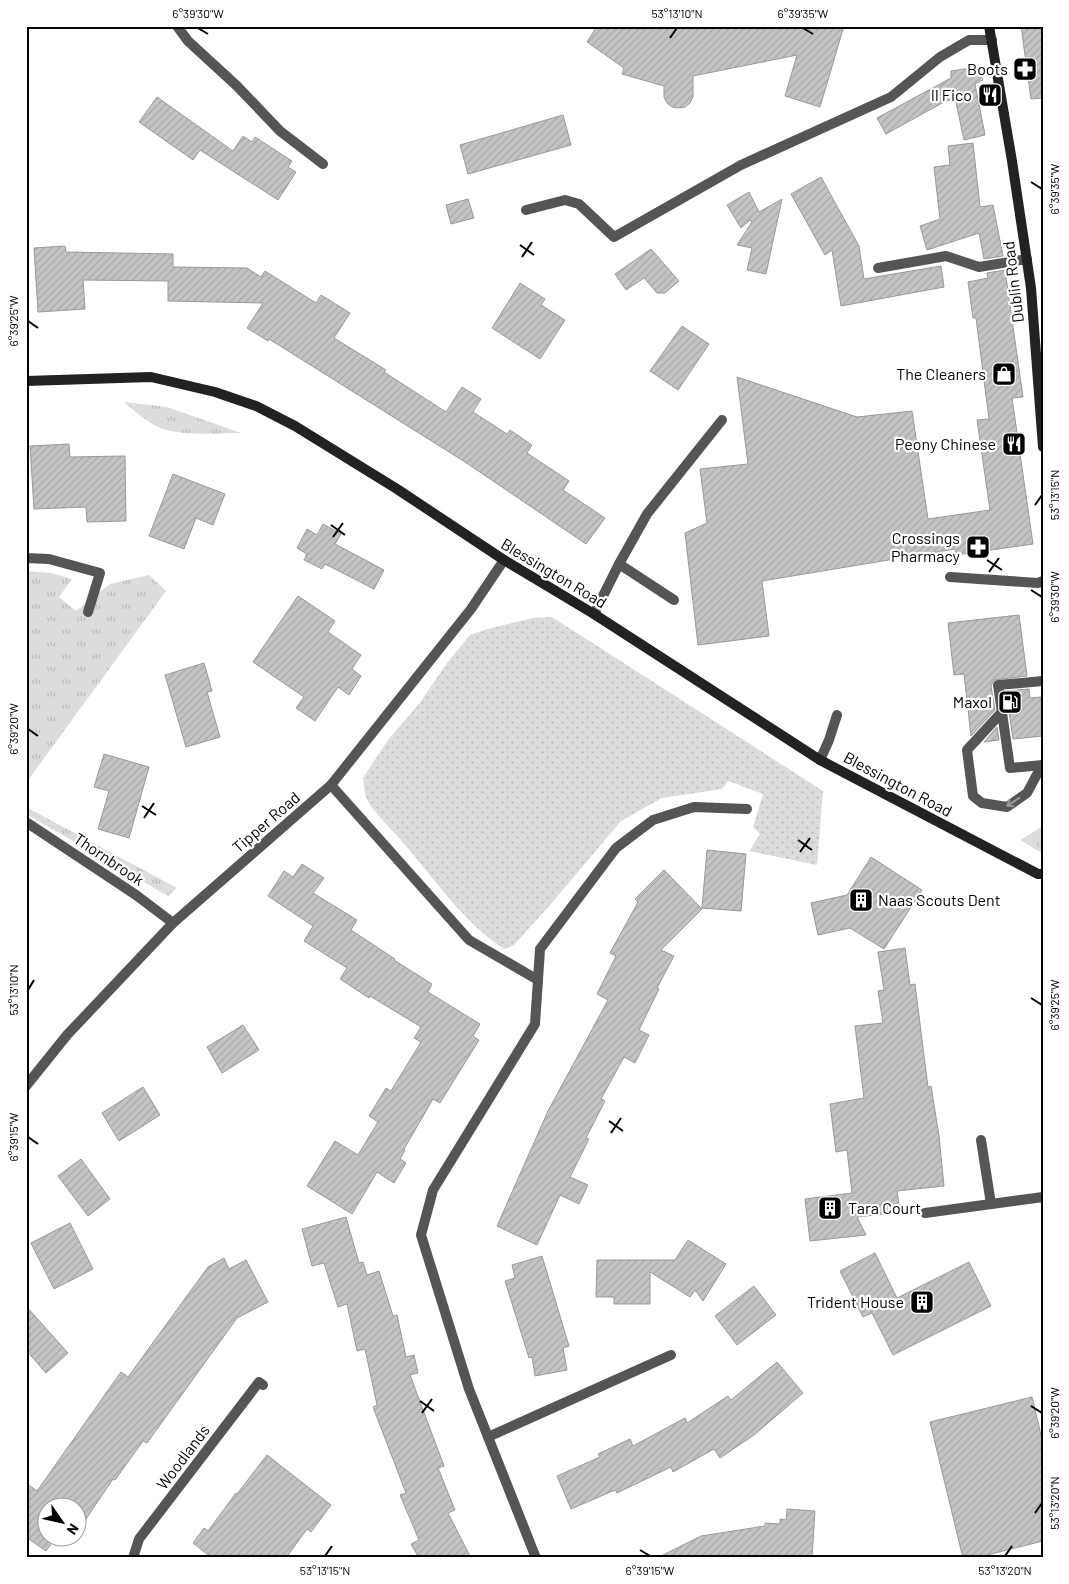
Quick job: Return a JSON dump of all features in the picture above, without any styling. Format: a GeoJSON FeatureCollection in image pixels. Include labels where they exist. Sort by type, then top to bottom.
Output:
{"type":"FeatureCollection","features":[{"type":"Feature","properties":{"kind":"main road","name":"Dublin Road"},"geometry":{"type":"LineString","coordinates":[[989,26],[1031,288],[1043,447]]}},
{"type":"Feature","properties":{"kind":"main road","name":"Blessington Road"},"geometry":{"type":"LineString","coordinates":[[26,380],[151,377],[215,392],[256,406],[295,426],[397,489],[504,560],[594,614],[820,760],[1038,874],[1043,874]]}},
{"type":"Feature","properties":{"kind":"street"},"geometry":{"type":"LineString","coordinates":[[177,26],[188,41],[237,86],[280,131],[323,164]]}},
{"type":"Feature","properties":{"kind":"street"},"geometry":{"type":"LineString","coordinates":[[526,210],[565,200],[579,204],[614,237],[741,165],[891,97],[940,57],[969,40],[992,40]]}},
{"type":"Feature","properties":{"kind":"street"},"geometry":{"type":"LineString","coordinates":[[878,268],[946,256],[979,267],[1026,258]]}},
{"type":"Feature","properties":{"kind":"street"},"geometry":{"type":"LineString","coordinates":[[594,614],[647,514],[722,420]]}},
{"type":"Feature","properties":{"kind":"street"},"geometry":{"type":"LineString","coordinates":[[26,558],[49,558],[100,573],[88,612]]}},
{"type":"Feature","properties":{"kind":"street","name":"Tipper Road"},"geometry":{"type":"LineString","coordinates":[[26,1086],[67,1035],[173,923],[331,785],[471,609],[504,560]]}},
{"type":"Feature","properties":{"kind":"street"},"geometry":{"type":"LineString","coordinates":[[619,564],[674,600]]}},
{"type":"Feature","properties":{"kind":"street"},"geometry":{"type":"LineString","coordinates":[[950,577],[1038,583],[1043,581]]}},
{"type":"Feature","properties":{"kind":"street"},"geometry":{"type":"LineString","coordinates":[[1043,681],[998,685],[1010,768],[1043,765]]}},
{"type":"Feature","properties":{"kind":"street"},"geometry":{"type":"LineString","coordinates":[[1002,712],[967,750],[973,796],[982,803],[1006,807],[1027,793],[1043,765]]}},
{"type":"Feature","properties":{"kind":"street"},"geometry":{"type":"LineString","coordinates":[[820,760],[837,715]]}},
{"type":"Feature","properties":{"kind":"street"},"geometry":{"type":"LineString","coordinates":[[331,785],[469,940],[538,980]]}},
{"type":"Feature","properties":{"kind":"street"},"geometry":{"type":"LineString","coordinates":[[536,1558],[470,1389],[421,1235],[433,1190],[535,1024],[540,949],[616,848],[653,820],[694,806],[746,809]]}},
{"type":"Feature","properties":{"kind":"street","name":"Thornbrook"},"geometry":{"type":"LineString","coordinates":[[26,822],[136,895],[173,923]]}},
{"type":"Feature","properties":{"kind":"street"},"geometry":{"type":"LineString","coordinates":[[981,1140],[991,1204]]}},
{"type":"Feature","properties":{"kind":"street"},"geometry":{"type":"LineString","coordinates":[[925,1213],[1043,1197]]}},
{"type":"Feature","properties":{"kind":"street"},"geometry":{"type":"LineString","coordinates":[[488,1437],[671,1355]]}},
{"type":"Feature","properties":{"kind":"street","name":"Woodlands"},"geometry":{"type":"LineString","coordinates":[[133,1558],[139,1539],[259,1382],[263,1385]]}},
{"type":"Feature","properties":{"kind":"green space"},"geometry":{"type":"Polygon","coordinates":[[[124,402],[167,407],[241,433],[194,434],[166,430],[149,422],[124,402]]]}},
{"type":"Feature","properties":{"kind":"green space"},"geometry":{"type":"Polygon","coordinates":[[[26,571],[51,573],[72,579],[59,597],[76,611],[110,584],[149,575],[166,591],[26,783],[26,571]]]}},
{"type":"Feature","properties":{"kind":"green space"},"geometry":{"type":"Polygon","coordinates":[[[552,617],[823,791],[817,865],[749,851],[760,834],[753,827],[763,794],[728,781],[722,789],[662,798],[621,821],[514,945],[504,949],[464,915],[373,809],[366,797],[363,778],[388,740],[419,704],[447,663],[470,635],[533,618],[552,617]]]}},
{"type":"Feature","properties":{"kind":"green space"},"geometry":{"type":"Polygon","coordinates":[[[26,807],[177,888],[168,896],[26,814],[26,807]]]}},
{"type":"Feature","properties":{"kind":"green space"},"geometry":{"type":"Polygon","coordinates":[[[1043,826],[1043,852],[1020,840],[1043,826]]]}},
{"type":"Feature","properties":{"kind":"building"},"geometry":{"type":"Polygon","coordinates":[[[597,26],[844,26],[820,107],[785,96],[797,55],[693,76],[693,97],[685,107],[678,108],[672,107],[667,103],[664,97],[664,86],[622,74],[624,68],[587,42],[597,26]]]}},
{"type":"Feature","properties":{"kind":"building"},"geometry":{"type":"Polygon","coordinates":[[[1021,26],[1043,26],[1043,98],[1031,99],[1021,26]]]}},
{"type":"Feature","properties":{"kind":"building"},"geometry":{"type":"Polygon","coordinates":[[[976,65],[983,80],[975,84],[985,135],[964,140],[955,98],[944,102],[886,134],[877,118],[951,78],[951,71],[971,68],[976,65]]]}},
{"type":"Feature","properties":{"kind":"building"},"geometry":{"type":"Polygon","coordinates":[[[157,97],[233,151],[243,136],[252,142],[255,137],[292,161],[288,167],[296,172],[278,200],[200,150],[193,160],[139,122],[157,97]]]}},
{"type":"Feature","properties":{"kind":"building"},"geometry":{"type":"Polygon","coordinates":[[[563,115],[571,145],[468,174],[460,145],[563,115]]]}},
{"type":"Feature","properties":{"kind":"building"},"geometry":{"type":"Polygon","coordinates":[[[973,143],[980,207],[993,205],[1003,256],[984,259],[979,233],[927,250],[920,226],[940,219],[934,167],[950,165],[948,146],[973,143]]]}},
{"type":"Feature","properties":{"kind":"building"},"geometry":{"type":"Polygon","coordinates":[[[821,177],[859,246],[864,279],[941,266],[944,287],[841,306],[832,250],[825,255],[791,194],[821,177]]]}},
{"type":"Feature","properties":{"kind":"building"},"geometry":{"type":"Polygon","coordinates":[[[749,192],[759,212],[782,199],[766,274],[747,270],[752,248],[737,245],[752,222],[750,220],[741,228],[727,205],[749,192]]]}},
{"type":"Feature","properties":{"kind":"building"},"geometry":{"type":"Polygon","coordinates":[[[468,199],[474,218],[451,224],[446,205],[468,199]]]}},
{"type":"Feature","properties":{"kind":"building"},"geometry":{"type":"Polygon","coordinates":[[[65,246],[66,252],[173,254],[173,267],[247,268],[261,277],[265,271],[316,303],[321,295],[350,313],[334,338],[386,370],[384,372],[446,412],[462,387],[481,399],[473,412],[507,434],[510,430],[532,445],[527,453],[569,481],[563,490],[605,518],[586,544],[465,462],[269,339],[268,341],[247,328],[263,303],[168,301],[168,281],[83,280],[85,309],[38,312],[34,248],[65,246]]]}},
{"type":"Feature","properties":{"kind":"building"},"geometry":{"type":"Polygon","coordinates":[[[651,249],[679,281],[665,293],[657,293],[644,278],[626,290],[615,274],[651,249]]]}},
{"type":"Feature","properties":{"kind":"building"},"geometry":{"type":"Polygon","coordinates":[[[1005,270],[1023,397],[1012,398],[1033,544],[956,555],[955,549],[762,581],[769,636],[698,645],[685,533],[707,523],[700,469],[748,464],[737,377],[857,417],[912,411],[928,519],[990,510],[977,420],[989,419],[976,318],[973,318],[968,282],[988,278],[987,273],[1005,270]]]}},
{"type":"Feature","properties":{"kind":"building"},"geometry":{"type":"Polygon","coordinates":[[[520,283],[545,299],[541,305],[565,320],[540,359],[492,328],[520,283]]]}},
{"type":"Feature","properties":{"kind":"building"},"geometry":{"type":"Polygon","coordinates":[[[682,326],[709,344],[678,390],[650,371],[682,326]]]}},
{"type":"Feature","properties":{"kind":"building"},"geometry":{"type":"Polygon","coordinates":[[[69,444],[70,457],[125,456],[126,521],[87,522],[86,507],[34,509],[30,446],[69,444]]]}},
{"type":"Feature","properties":{"kind":"building"},"geometry":{"type":"Polygon","coordinates":[[[173,474],[225,494],[213,525],[196,518],[184,549],[149,536],[173,474]]]}},
{"type":"Feature","properties":{"kind":"building"},"geometry":{"type":"Polygon","coordinates":[[[323,524],[341,534],[335,544],[384,570],[374,589],[325,564],[322,569],[304,560],[307,554],[297,548],[307,529],[317,535],[323,524]]]}},
{"type":"Feature","properties":{"kind":"building"},"geometry":{"type":"Polygon","coordinates":[[[298,596],[335,621],[328,632],[361,655],[352,669],[361,676],[349,695],[338,687],[315,721],[296,708],[304,697],[253,662],[298,596]]]}},
{"type":"Feature","properties":{"kind":"building"},"geometry":{"type":"Polygon","coordinates":[[[1019,615],[1027,676],[994,680],[991,686],[995,710],[971,736],[964,674],[954,675],[948,623],[1019,615]]]}},
{"type":"Feature","properties":{"kind":"building"},"geometry":{"type":"Polygon","coordinates":[[[204,663],[212,691],[207,692],[220,737],[186,747],[165,675],[204,663]]]}},
{"type":"Feature","properties":{"kind":"building"},"geometry":{"type":"Polygon","coordinates":[[[1029,689],[1030,698],[1041,697],[1043,736],[1013,739],[1006,691],[1029,689]]]}},
{"type":"Feature","properties":{"kind":"building"},"geometry":{"type":"Polygon","coordinates":[[[997,727],[999,740],[984,742],[997,727]]]}},
{"type":"Feature","properties":{"kind":"building"},"geometry":{"type":"Polygon","coordinates":[[[104,754],[149,767],[129,838],[98,829],[109,791],[94,787],[104,754]]]}},
{"type":"Feature","properties":{"kind":"building"},"geometry":{"type":"Polygon","coordinates":[[[707,850],[746,854],[741,911],[702,908],[707,850]]]}},
{"type":"Feature","properties":{"kind":"building"},"geometry":{"type":"Polygon","coordinates":[[[871,857],[922,890],[884,949],[850,928],[818,935],[811,903],[847,895],[871,857]]]}},
{"type":"Feature","properties":{"kind":"building"},"geometry":{"type":"Polygon","coordinates":[[[302,864],[324,878],[313,893],[357,920],[351,930],[432,984],[428,992],[480,1024],[473,1036],[479,1040],[440,1103],[433,1099],[404,1149],[400,1159],[406,1163],[394,1183],[377,1172],[352,1214],[307,1186],[335,1141],[358,1155],[378,1122],[369,1116],[386,1088],[391,1091],[421,1042],[414,1038],[421,1027],[370,996],[369,998],[340,979],[347,968],[304,941],[313,926],[268,896],[284,871],[293,877],[302,864]]]}},
{"type":"Feature","properties":{"kind":"building"},"geometry":{"type":"Polygon","coordinates":[[[664,870],[702,909],[661,950],[674,956],[657,988],[659,989],[639,1030],[649,1035],[635,1063],[624,1057],[601,1099],[605,1101],[586,1138],[589,1139],[570,1177],[588,1185],[579,1204],[560,1195],[537,1245],[497,1226],[548,1111],[608,1000],[597,994],[616,956],[610,953],[638,902],[635,899],[664,870]]]}},
{"type":"Feature","properties":{"kind":"building"},"geometry":{"type":"Polygon","coordinates":[[[905,948],[910,985],[915,984],[928,1087],[931,1086],[939,1136],[944,1186],[897,1191],[900,1212],[857,1217],[866,1235],[810,1241],[805,1199],[852,1193],[847,1150],[836,1152],[830,1104],[864,1098],[855,1026],[883,1023],[878,991],[884,990],[878,952],[905,948]]]}},
{"type":"Feature","properties":{"kind":"building"},"geometry":{"type":"Polygon","coordinates":[[[243,1025],[259,1050],[222,1073],[207,1047],[243,1025]]]}},
{"type":"Feature","properties":{"kind":"building"},"geometry":{"type":"Polygon","coordinates":[[[143,1087],[160,1115],[119,1141],[102,1113],[143,1087]]]}},
{"type":"Feature","properties":{"kind":"building"},"geometry":{"type":"Polygon","coordinates":[[[81,1159],[110,1199],[88,1216],[58,1176],[81,1159]]]}},
{"type":"Feature","properties":{"kind":"building"},"geometry":{"type":"Polygon","coordinates":[[[346,1217],[359,1263],[363,1262],[367,1275],[379,1271],[393,1316],[397,1315],[406,1357],[414,1355],[418,1373],[410,1375],[444,1466],[438,1468],[455,1510],[448,1513],[471,1558],[419,1558],[411,1544],[419,1540],[400,1495],[406,1493],[373,1407],[377,1405],[365,1349],[357,1351],[347,1304],[338,1307],[324,1263],[312,1266],[302,1229],[346,1217]]]}},
{"type":"Feature","properties":{"kind":"building"},"geometry":{"type":"Polygon","coordinates":[[[70,1223],[93,1269],[54,1289],[31,1243],[70,1223]]]}},
{"type":"Feature","properties":{"kind":"building"},"geometry":{"type":"Polygon","coordinates":[[[688,1240],[726,1264],[703,1301],[695,1290],[690,1297],[650,1272],[650,1304],[614,1304],[614,1297],[596,1297],[597,1260],[675,1260],[688,1240]]]}},
{"type":"Feature","properties":{"kind":"building","name":"Trident House"},"geometry":{"type":"Polygon","coordinates":[[[875,1253],[897,1298],[969,1262],[991,1306],[893,1355],[872,1313],[863,1317],[840,1271],[875,1253]]]}},
{"type":"Feature","properties":{"kind":"building"},"geometry":{"type":"Polygon","coordinates":[[[542,1256],[569,1346],[563,1348],[567,1370],[535,1376],[532,1357],[529,1358],[505,1281],[515,1278],[512,1265],[542,1256]]]}},
{"type":"Feature","properties":{"kind":"building"},"geometry":{"type":"Polygon","coordinates":[[[224,1258],[229,1269],[246,1260],[268,1302],[237,1318],[147,1443],[143,1441],[115,1480],[113,1479],[88,1516],[88,1496],[38,1496],[38,1545],[26,1537],[26,1483],[37,1491],[121,1372],[128,1377],[208,1267],[224,1258]]]}},
{"type":"Feature","properties":{"kind":"building"},"geometry":{"type":"Polygon","coordinates":[[[754,1286],[776,1315],[737,1345],[715,1316],[754,1286]]]}},
{"type":"Feature","properties":{"kind":"building"},"geometry":{"type":"Polygon","coordinates":[[[26,1306],[68,1353],[46,1373],[26,1350],[26,1306]]]}},
{"type":"Feature","properties":{"kind":"building"},"geometry":{"type":"Polygon","coordinates":[[[777,1362],[803,1393],[754,1435],[720,1458],[714,1449],[673,1472],[671,1467],[617,1493],[615,1490],[571,1509],[557,1476],[600,1457],[598,1454],[630,1439],[633,1446],[685,1418],[687,1423],[728,1396],[731,1400],[777,1362]]]}},
{"type":"Feature","properties":{"kind":"building"},"geometry":{"type":"Polygon","coordinates":[[[1032,1397],[1043,1443],[1043,1541],[975,1558],[963,1558],[930,1422],[1032,1397]]]}},
{"type":"Feature","properties":{"kind":"building"},"geometry":{"type":"Polygon","coordinates":[[[267,1455],[331,1505],[311,1532],[307,1529],[286,1558],[212,1558],[193,1543],[204,1528],[208,1531],[267,1455]]]}},
{"type":"Feature","properties":{"kind":"building"},"geometry":{"type":"Polygon","coordinates":[[[787,1509],[815,1511],[812,1558],[657,1558],[701,1536],[765,1526],[765,1523],[780,1524],[780,1519],[786,1520],[787,1509]]]}},
{"type":"Feature","properties":{"kind":"building"},"geometry":{"type":"Polygon","coordinates":[[[39,1546],[50,1546],[46,1551],[39,1546]]]}},
{"type":"Feature","properties":{"kind":"place","name":"Boots"},"geometry":{"type":"Point","coordinates":[1025,69]}},
{"type":"Feature","properties":{"kind":"place","name":"Il Fico"},"geometry":{"type":"Point","coordinates":[990,95]}},
{"type":"Feature","properties":{"kind":"place","name":"The Cleaners"},"geometry":{"type":"Point","coordinates":[1004,374]}},
{"type":"Feature","properties":{"kind":"place","name":"Peony Chinese"},"geometry":{"type":"Point","coordinates":[1014,444]}},
{"type":"Feature","properties":{"kind":"place","name":"Crossings Pharmacy"},"geometry":{"type":"Point","coordinates":[978,547]}},
{"type":"Feature","properties":{"kind":"place","name":"Maxol"},"geometry":{"type":"Point","coordinates":[1010,702]}},
{"type":"Feature","properties":{"kind":"place","name":"Naas Scouts Dent"},"geometry":{"type":"Point","coordinates":[861,900]}},
{"type":"Feature","properties":{"kind":"place","name":"Tara Court"},"geometry":{"type":"Point","coordinates":[830,1208]}},
{"type":"Feature","properties":{"kind":"place","name":"Trident House"},"geometry":{"type":"Point","coordinates":[922,1302]}}]}
